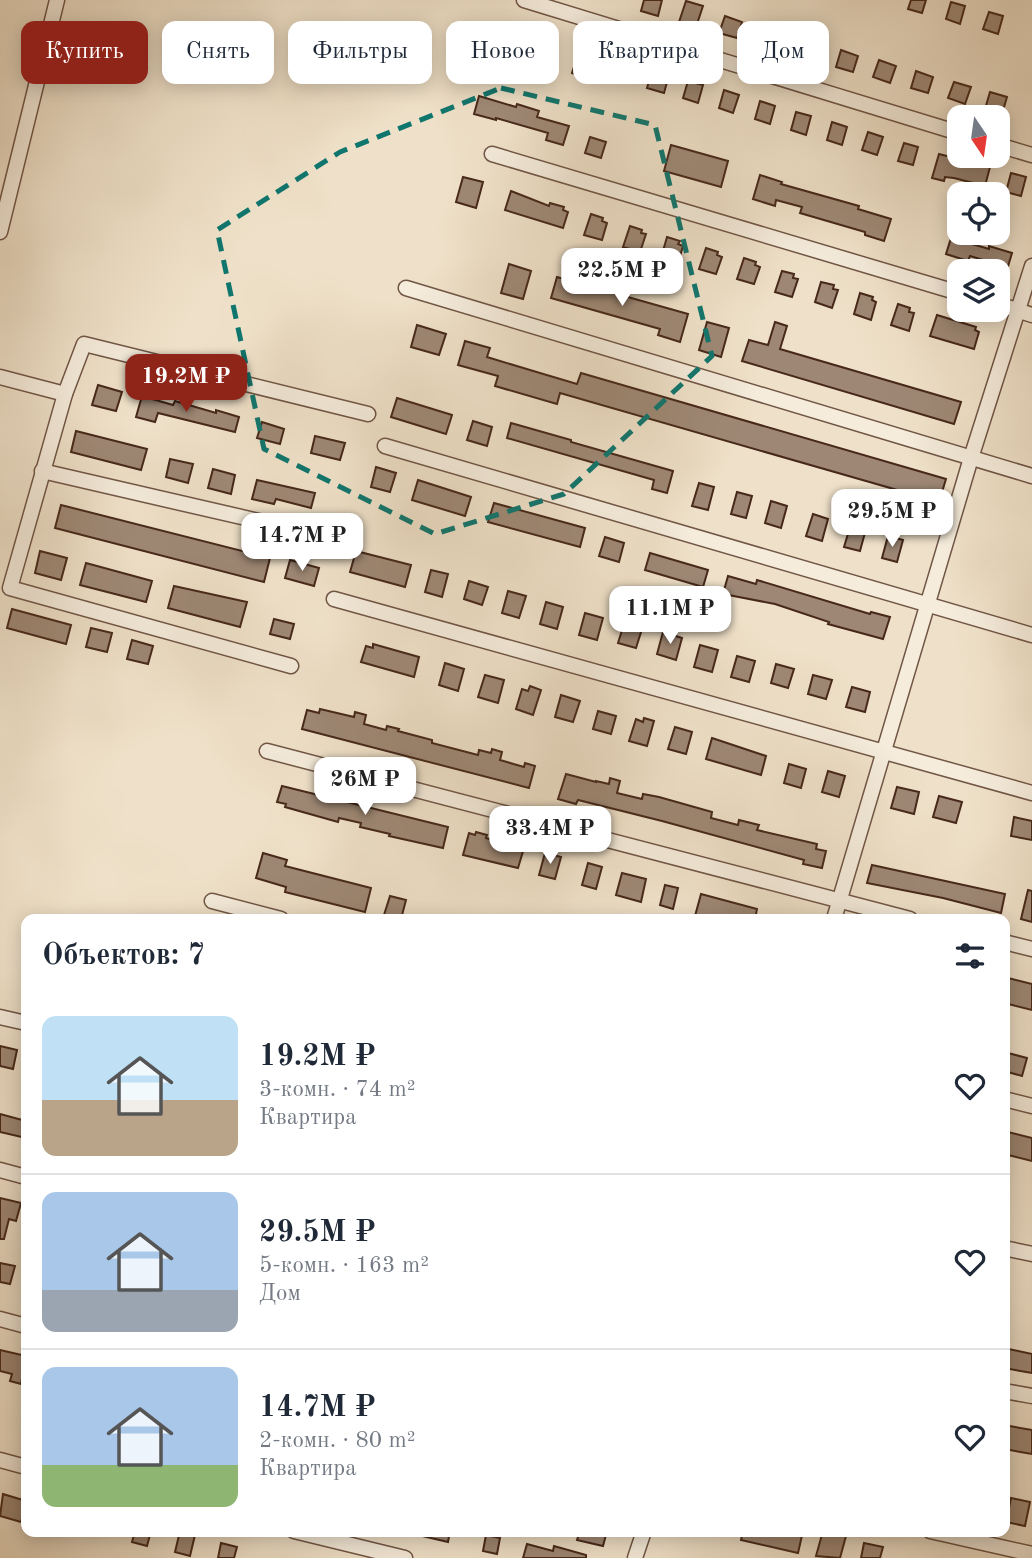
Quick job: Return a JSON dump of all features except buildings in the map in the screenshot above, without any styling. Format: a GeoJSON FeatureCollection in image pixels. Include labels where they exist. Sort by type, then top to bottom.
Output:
{"type":"FeatureCollection","features":[{"type":"Feature","properties":{"kind":"street"},"geometry":{"type":"LineString","coordinates":[[0,232],[57,0]]}},
{"type":"Feature","properties":{"kind":"street"},"geometry":{"type":"LineString","coordinates":[[523,0],[947,129]]}},
{"type":"Feature","properties":{"kind":"street"},"geometry":{"type":"LineString","coordinates":[[1010,149],[1032,155]]}},
{"type":"Feature","properties":{"kind":"street"},"geometry":{"type":"LineString","coordinates":[[492,155],[947,289]]}},
{"type":"Feature","properties":{"kind":"street"},"geometry":{"type":"LineString","coordinates":[[835,914],[971,458],[1025,312],[1032,266]]}},
{"type":"Feature","properties":{"kind":"street"},"geometry":{"type":"LineString","coordinates":[[406,288],[1032,476]]}},
{"type":"Feature","properties":{"kind":"street"},"geometry":{"type":"LineString","coordinates":[[291,666],[10,588],[65,394],[84,344],[368,414]]}},
{"type":"Feature","properties":{"kind":"street"},"geometry":{"type":"LineString","coordinates":[[0,377],[65,394]]}},
{"type":"Feature","properties":{"kind":"street"},"geometry":{"type":"LineString","coordinates":[[385,446],[1032,635]]}},
{"type":"Feature","properties":{"kind":"street"},"geometry":{"type":"LineString","coordinates":[[42,471],[328,537]]}},
{"type":"Feature","properties":{"kind":"street"},"geometry":{"type":"LineString","coordinates":[[334,598],[1032,793]]}},
{"type":"Feature","properties":{"kind":"street"},"geometry":{"type":"LineString","coordinates":[[267,751],[891,914]]}},
{"type":"Feature","properties":{"kind":"street"},"geometry":{"type":"LineString","coordinates":[[212,901],[262,914]]}},
{"type":"Feature","properties":{"kind":"street"},"geometry":{"type":"LineString","coordinates":[[1010,944],[1032,949]]}},
{"type":"Feature","properties":{"kind":"street"},"geometry":{"type":"LineString","coordinates":[[0,1017],[21,1022]]}},
{"type":"Feature","properties":{"kind":"street"},"geometry":{"type":"LineString","coordinates":[[1010,1101],[1032,1106]]}},
{"type":"Feature","properties":{"kind":"street"},"geometry":{"type":"LineString","coordinates":[[0,1170],[21,1176]]}},
{"type":"Feature","properties":{"kind":"street"},"geometry":{"type":"LineString","coordinates":[[1010,1249],[1032,1254]]}},
{"type":"Feature","properties":{"kind":"street"},"geometry":{"type":"LineString","coordinates":[[0,1319],[21,1325]]}},
{"type":"Feature","properties":{"kind":"street"},"geometry":{"type":"LineString","coordinates":[[1010,1392],[1032,1396]]}},
{"type":"Feature","properties":{"kind":"street"},"geometry":{"type":"LineString","coordinates":[[0,1460],[21,1466]]}},
{"type":"Feature","properties":{"kind":"street"},"geometry":{"type":"LineString","coordinates":[[319,1537],[405,1558]]}},
{"type":"Feature","properties":{"kind":"street"},"geometry":{"type":"LineString","coordinates":[[635,1558],[642,1537]]}},
{"type":"Feature","properties":{"kind":"street"},"geometry":{"type":"LineString","coordinates":[[957,1537],[1032,1554]]}},
{"type":"Feature","properties":{"kind":"highlighted area"},"geometry":{"type":"Polygon","coordinates":[[[501,88],[655,125],[712,356],[564,494],[435,534],[264,449],[217,230],[340,152],[501,88]]]}}]}
